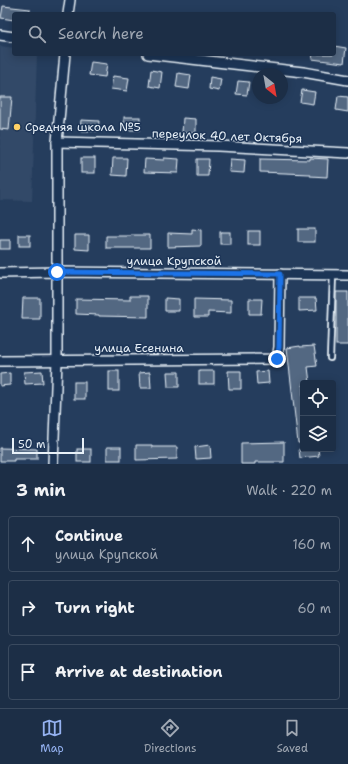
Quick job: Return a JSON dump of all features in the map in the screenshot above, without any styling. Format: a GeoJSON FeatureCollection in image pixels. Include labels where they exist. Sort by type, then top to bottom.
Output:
{"type":"FeatureCollection","features":[{"type":"Feature","properties":{"kind":"street"},"geometry":{"type":"LineString","coordinates":[[68,12],[70,0]]}},
{"type":"Feature","properties":{"kind":"street"},"geometry":{"type":"LineString","coordinates":[[0,35],[12,37]]}},
{"type":"Feature","properties":{"kind":"street"},"geometry":{"type":"LineString","coordinates":[[53,464],[57,361],[57,142],[65,56]]}},
{"type":"Feature","properties":{"kind":"street"},"geometry":{"type":"LineString","coordinates":[[165,56],[303,72],[348,80]]}},
{"type":"Feature","properties":{"kind":"street","name":"переулок 40 лет Октября"},"geometry":{"type":"LineString","coordinates":[[57,142],[218,146],[348,153]]}},
{"type":"Feature","properties":{"kind":"street","name":"улица Крупской"},"geometry":{"type":"LineString","coordinates":[[0,273],[57,272],[348,275]]}},
{"type":"Feature","properties":{"kind":"street","name":"улица Есенина"},"geometry":{"type":"LineString","coordinates":[[0,361],[277,359],[279,347],[280,274]]}},
{"type":"Feature","properties":{"kind":"lane"},"geometry":{"type":"LineString","coordinates":[[330,358],[333,275]]}},
{"type":"Feature","properties":{"kind":"shaded area","name":"Средняя школа №5"},"geometry":{"type":"Polygon","coordinates":[[[0,46],[12,48],[12,56],[37,56],[32,201],[0,200],[0,46]]]}},
{"type":"Feature","properties":{"kind":"building"},"geometry":{"type":"Polygon","coordinates":[[[3,6],[30,9],[30,12],[12,12],[12,20],[1,18],[3,6]]]}},
{"type":"Feature","properties":{"kind":"building"},"geometry":{"type":"Polygon","coordinates":[[[336,46],[346,48],[344,63],[312,59],[313,56],[336,56],[336,46]]]}},
{"type":"Feature","properties":{"kind":"building"},"geometry":{"type":"Polygon","coordinates":[[[91,62],[107,64],[105,77],[89,75],[91,62]]]}},
{"type":"Feature","properties":{"kind":"building"},"geometry":{"type":"Polygon","coordinates":[[[151,70],[162,72],[160,88],[149,86],[151,70]]]}},
{"type":"Feature","properties":{"kind":"building"},"geometry":{"type":"Polygon","coordinates":[[[178,73],[191,75],[189,89],[176,87],[178,73]]]}},
{"type":"Feature","properties":{"kind":"building"},"geometry":{"type":"Polygon","coordinates":[[[113,76],[129,78],[127,91],[111,89],[113,76]]]}},
{"type":"Feature","properties":{"kind":"building"},"geometry":{"type":"Polygon","coordinates":[[[210,77],[221,79],[219,91],[209,89],[210,77]]]}},
{"type":"Feature","properties":{"kind":"building"},"geometry":{"type":"Polygon","coordinates":[[[238,81],[249,82],[247,95],[236,94],[238,81]]]}},
{"type":"Feature","properties":{"kind":"building"},"geometry":{"type":"Polygon","coordinates":[[[302,90],[315,92],[313,104],[300,102],[302,90]]]}},
{"type":"Feature","properties":{"kind":"building"},"geometry":{"type":"Polygon","coordinates":[[[338,96],[348,97],[348,112],[336,110],[338,96]]]}},
{"type":"Feature","properties":{"kind":"building"},"geometry":{"type":"Polygon","coordinates":[[[0,97],[12,97],[9,130],[0,129],[0,97]]]}},
{"type":"Feature","properties":{"kind":"building"},"geometry":{"type":"Polygon","coordinates":[[[124,117],[140,117],[140,130],[124,130],[124,117]]]}},
{"type":"Feature","properties":{"kind":"building"},"geometry":{"type":"Polygon","coordinates":[[[183,118],[196,119],[196,133],[182,133],[183,118]]]}},
{"type":"Feature","properties":{"kind":"building"},"geometry":{"type":"Polygon","coordinates":[[[81,120],[99,121],[98,131],[80,131],[81,120]]]}},
{"type":"Feature","properties":{"kind":"building"},"geometry":{"type":"Polygon","coordinates":[[[81,158],[95,158],[95,173],[81,173],[81,158]]]}},
{"type":"Feature","properties":{"kind":"building"},"geometry":{"type":"Polygon","coordinates":[[[113,158],[127,158],[126,176],[112,175],[113,158]]]}},
{"type":"Feature","properties":{"kind":"building"},"geometry":{"type":"Polygon","coordinates":[[[164,158],[179,159],[178,173],[144,172],[145,159],[164,160],[164,158]]]}},
{"type":"Feature","properties":{"kind":"building"},"geometry":{"type":"Polygon","coordinates":[[[310,158],[328,159],[327,177],[310,176],[310,174],[260,172],[260,159],[310,160],[310,158]]]}},
{"type":"Feature","properties":{"kind":"building"},"geometry":{"type":"Polygon","coordinates":[[[197,159],[209,159],[208,176],[197,176],[197,159]]]}},
{"type":"Feature","properties":{"kind":"building"},"geometry":{"type":"Polygon","coordinates":[[[230,159],[245,160],[244,173],[229,172],[230,159]]]}},
{"type":"Feature","properties":{"kind":"building"},"geometry":{"type":"Polygon","coordinates":[[[192,229],[201,230],[201,246],[168,247],[168,233],[192,234],[192,229]]]}},
{"type":"Feature","properties":{"kind":"building"},"geometry":{"type":"Polygon","coordinates":[[[298,229],[315,229],[315,242],[298,242],[298,229]]]}},
{"type":"Feature","properties":{"kind":"building"},"geometry":{"type":"Polygon","coordinates":[[[248,231],[260,231],[260,245],[248,245],[248,231]]]}},
{"type":"Feature","properties":{"kind":"building"},"geometry":{"type":"Polygon","coordinates":[[[220,232],[230,232],[230,244],[220,244],[220,232]]]}},
{"type":"Feature","properties":{"kind":"building"},"geometry":{"type":"Polygon","coordinates":[[[19,235],[30,235],[30,246],[19,246],[19,235]]]}},
{"type":"Feature","properties":{"kind":"building"},"geometry":{"type":"Polygon","coordinates":[[[75,235],[89,235],[89,250],[75,249],[75,235]]]}},
{"type":"Feature","properties":{"kind":"building"},"geometry":{"type":"Polygon","coordinates":[[[150,235],[150,248],[106,248],[106,236],[150,235]]]}},
{"type":"Feature","properties":{"kind":"building"},"geometry":{"type":"Polygon","coordinates":[[[0,240],[10,240],[10,249],[0,249],[0,240]]]}},
{"type":"Feature","properties":{"kind":"building"},"geometry":{"type":"Polygon","coordinates":[[[336,292],[348,292],[348,345],[336,345],[336,292]]]}},
{"type":"Feature","properties":{"kind":"building"},"geometry":{"type":"Polygon","coordinates":[[[130,296],[148,296],[148,317],[76,314],[76,299],[130,300],[130,296]]]}},
{"type":"Feature","properties":{"kind":"building"},"geometry":{"type":"Polygon","coordinates":[[[23,298],[40,298],[40,319],[22,319],[23,298]]]}},
{"type":"Feature","properties":{"kind":"building"},"geometry":{"type":"Polygon","coordinates":[[[165,298],[179,299],[179,311],[165,311],[165,298]]]}},
{"type":"Feature","properties":{"kind":"building"},"geometry":{"type":"Polygon","coordinates":[[[299,298],[316,298],[317,310],[299,311],[299,298]]]}},
{"type":"Feature","properties":{"kind":"building"},"geometry":{"type":"Polygon","coordinates":[[[194,299],[231,300],[231,313],[208,312],[208,317],[194,317],[194,299]]]}},
{"type":"Feature","properties":{"kind":"building"},"geometry":{"type":"Polygon","coordinates":[[[249,299],[262,299],[261,314],[249,314],[249,299]]]}},
{"type":"Feature","properties":{"kind":"building"},"geometry":{"type":"Polygon","coordinates":[[[314,346],[317,366],[308,367],[310,380],[300,380],[300,443],[298,443],[287,348],[314,346]]]}},
{"type":"Feature","properties":{"kind":"building"},"geometry":{"type":"Polygon","coordinates":[[[42,371],[43,383],[25,384],[24,372],[42,371]]]}},
{"type":"Feature","properties":{"kind":"building"},"geometry":{"type":"Polygon","coordinates":[[[109,371],[119,371],[119,391],[109,391],[109,371]]]}},
{"type":"Feature","properties":{"kind":"building"},"geometry":{"type":"Polygon","coordinates":[[[199,371],[214,371],[214,384],[199,384],[199,371]]]}},
{"type":"Feature","properties":{"kind":"building"},"geometry":{"type":"Polygon","coordinates":[[[228,371],[241,371],[241,389],[229,389],[228,371]]]}},
{"type":"Feature","properties":{"kind":"building"},"geometry":{"type":"Polygon","coordinates":[[[268,371],[269,383],[257,384],[256,372],[268,371]]]}},
{"type":"Feature","properties":{"kind":"building"},"geometry":{"type":"Polygon","coordinates":[[[150,372],[151,388],[140,388],[139,373],[150,372]]]}},
{"type":"Feature","properties":{"kind":"building"},"geometry":{"type":"Polygon","coordinates":[[[167,372],[179,372],[179,387],[168,387],[167,372]]]}},
{"type":"Feature","properties":{"kind":"building"},"geometry":{"type":"Polygon","coordinates":[[[10,373],[10,385],[0,386],[0,374],[10,373]]]}},
{"type":"Feature","properties":{"kind":"building"},"geometry":{"type":"Polygon","coordinates":[[[74,382],[85,382],[85,399],[74,399],[74,382]]]}},
{"type":"Feature","properties":{"kind":"building"},"geometry":{"type":"Polygon","coordinates":[[[284,442],[284,462],[255,462],[255,464],[241,464],[241,443],[284,442]]]}},
{"type":"Feature","properties":{"kind":"building"},"geometry":{"type":"Polygon","coordinates":[[[136,445],[152,445],[152,447],[177,447],[177,459],[136,460],[136,445]]]}},
{"type":"Feature","properties":{"kind":"building"},"geometry":{"type":"Polygon","coordinates":[[[210,445],[211,458],[196,459],[195,447],[210,445]]]}},
{"type":"Feature","properties":{"kind":"building"},"geometry":{"type":"Polygon","coordinates":[[[107,447],[121,447],[121,460],[107,460],[107,447]]]}},
{"type":"Feature","properties":{"kind":"building"},"geometry":{"type":"Polygon","coordinates":[[[0,448],[37,449],[37,459],[14,459],[14,461],[0,461],[0,448]]]}},
{"type":"Feature","properties":{"kind":"building"},"geometry":{"type":"Polygon","coordinates":[[[77,449],[91,449],[91,462],[77,462],[77,449]]]}},
{"type":"Feature","properties":{"kind":"building"},"geometry":{"type":"Polygon","coordinates":[[[299,449],[300,452],[318,452],[319,456],[300,458],[299,449]]]}},
{"type":"Feature","properties":{"kind":"place","name":"Средняя школа №5"},"geometry":{"type":"Point","coordinates":[17,127]}},
{"type":"Feature","properties":{"kind":"route"},"geometry":{"type":"LineString","coordinates":[[57,272],[280,274],[279,347],[277,359]]}}]}
